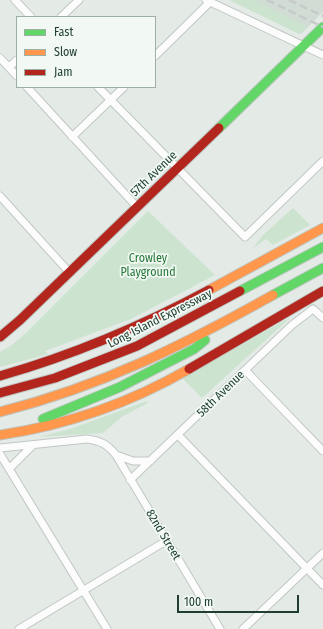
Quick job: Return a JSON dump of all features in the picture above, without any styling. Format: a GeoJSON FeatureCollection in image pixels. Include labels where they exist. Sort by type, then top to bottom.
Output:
{"type":"FeatureCollection","features":[{"type":"Feature","properties":{"kind":"main road","name":"57th Avenue"},"geometry":{"type":"LineString","coordinates":[[0,337],[178,168],[323,27]]}},
{"type":"Feature","properties":{"kind":"main road"},"geometry":{"type":"LineString","coordinates":[[0,376],[57,359],[129,331],[323,228]]}},
{"type":"Feature","properties":{"kind":"main road","name":"Long Island Expressway"},"geometry":{"type":"LineString","coordinates":[[0,393],[62,375],[137,346],[323,247]]}},
{"type":"Feature","properties":{"kind":"main road"},"geometry":{"type":"LineString","coordinates":[[0,412],[49,399],[106,379],[161,354],[323,268]]}},
{"type":"Feature","properties":{"kind":"main road"},"geometry":{"type":"LineString","coordinates":[[0,435],[28,431],[71,420],[134,397],[175,377],[263,324],[323,291]]}},
{"type":"Feature","properties":{"kind":"main road"},"geometry":{"type":"LineString","coordinates":[[0,431],[61,413],[117,389],[194,348],[240,313]]}},
{"type":"Feature","properties":{"kind":"street"},"geometry":{"type":"LineString","coordinates":[[15,0],[30,16]]}},
{"type":"Feature","properties":{"kind":"street"},"geometry":{"type":"LineString","coordinates":[[62,16],[79,0]]}},
{"type":"Feature","properties":{"kind":"street"},"geometry":{"type":"LineString","coordinates":[[156,55],[208,1],[303,47],[323,55]]}},
{"type":"Feature","properties":{"kind":"street"},"geometry":{"type":"LineString","coordinates":[[0,58],[16,75]]}},
{"type":"Feature","properties":{"kind":"street"},"geometry":{"type":"LineString","coordinates":[[9,67],[16,61]]}},
{"type":"Feature","properties":{"kind":"street"},"geometry":{"type":"LineString","coordinates":[[28,88],[137,207]]}},
{"type":"Feature","properties":{"kind":"street"},"geometry":{"type":"LineString","coordinates":[[99,88],[245,237],[323,161]]}},
{"type":"Feature","properties":{"kind":"street"},"geometry":{"type":"LineString","coordinates":[[72,137],[123,88]]}},
{"type":"Feature","properties":{"kind":"street"},"geometry":{"type":"LineString","coordinates":[[0,196],[69,272]]}},
{"type":"Feature","properties":{"kind":"street","name":"58th Avenue"},"geometry":{"type":"LineString","coordinates":[[130,480],[292,325],[313,309],[323,318]]}},
{"type":"Feature","properties":{"kind":"street"},"geometry":{"type":"LineString","coordinates":[[245,370],[323,452]]}},
{"type":"Feature","properties":{"kind":"street"},"geometry":{"type":"LineString","coordinates":[[178,435],[323,585]]}},
{"type":"Feature","properties":{"kind":"street","name":"82nd Street"},"geometry":{"type":"LineString","coordinates":[[33,445],[87,439],[104,443],[116,455],[166,541],[220,629]]}},
{"type":"Feature","properties":{"kind":"street"},"geometry":{"type":"LineString","coordinates":[[0,448],[33,445]]}},
{"type":"Feature","properties":{"kind":"street"},"geometry":{"type":"LineString","coordinates":[[9,469],[33,445]]}},
{"type":"Feature","properties":{"kind":"street"},"geometry":{"type":"LineString","coordinates":[[0,454],[107,629]]}},
{"type":"Feature","properties":{"kind":"street"},"geometry":{"type":"LineString","coordinates":[[116,455],[134,461],[150,461]]}},
{"type":"Feature","properties":{"kind":"street"},"geometry":{"type":"LineString","coordinates":[[19,629],[166,541]]}},
{"type":"Feature","properties":{"kind":"street"},"geometry":{"type":"LineString","coordinates":[[243,629],[323,553]]}},
{"type":"Feature","properties":{"kind":"shaded area"},"geometry":{"type":"Polygon","coordinates":[[[230,0],[323,0],[323,12],[301,34],[230,0]]]}},
{"type":"Feature","properties":{"kind":"green space"},"geometry":{"type":"Polygon","coordinates":[[[229,0],[254,0],[307,27],[299,34],[229,0]]]}},
{"type":"Feature","properties":{"kind":"green space"},"geometry":{"type":"Polygon","coordinates":[[[293,208],[310,225],[273,245],[266,239],[252,249],[263,235],[293,208]]]}},
{"type":"Feature","properties":{"kind":"green space","name":"Crowley Playground"},"geometry":{"type":"Polygon","coordinates":[[[148,211],[215,275],[131,319],[45,351],[48,354],[0,367],[0,352],[12,345],[26,333],[148,211]]]}},
{"type":"Feature","properties":{"kind":"green space"},"geometry":{"type":"Polygon","coordinates":[[[291,317],[202,398],[182,378],[291,317]]]}},
{"type":"Feature","properties":{"kind":"green space"},"geometry":{"type":"Polygon","coordinates":[[[147,401],[148,403],[123,416],[103,433],[39,437],[70,429],[147,401]]]}},
{"type":"Feature","properties":{"kind":"railway"},"geometry":{"type":"LineString","coordinates":[[267,0],[323,27]]}},
{"type":"Feature","properties":{"kind":"railway"},"geometry":{"type":"LineString","coordinates":[[289,0],[323,16]]}},
{"type":"Feature","properties":{"kind":"traffic: fast"},"geometry":{"type":"LineString","coordinates":[[219,128],[323,27]]}},
{"type":"Feature","properties":{"kind":"traffic: fast"},"geometry":{"type":"LineString","coordinates":[[240,291],[323,247]]}},
{"type":"Feature","properties":{"kind":"traffic: fast"},"geometry":{"type":"LineString","coordinates":[[273,295],[323,268]]}},
{"type":"Feature","properties":{"kind":"traffic: fast"},"geometry":{"type":"LineString","coordinates":[[43,419],[120,387],[194,349],[205,340]]}},
{"type":"Feature","properties":{"kind":"traffic: slow"},"geometry":{"type":"LineString","coordinates":[[209,290],[323,228]]}},
{"type":"Feature","properties":{"kind":"traffic: slow"},"geometry":{"type":"LineString","coordinates":[[0,412],[73,390],[141,363],[174,348],[273,295]]}},
{"type":"Feature","properties":{"kind":"traffic: slow"},"geometry":{"type":"LineString","coordinates":[[0,435],[50,425],[98,411],[144,392],[189,369]]}},
{"type":"Feature","properties":{"kind":"traffic: jam"},"geometry":{"type":"LineString","coordinates":[[0,337],[20,320],[219,128]]}},
{"type":"Feature","properties":{"kind":"traffic: jam"},"geometry":{"type":"LineString","coordinates":[[0,376],[54,359],[107,339],[158,316],[209,290]]}},
{"type":"Feature","properties":{"kind":"traffic: jam"},"geometry":{"type":"LineString","coordinates":[[0,393],[55,378],[137,346],[240,291]]}},
{"type":"Feature","properties":{"kind":"traffic: jam"},"geometry":{"type":"LineString","coordinates":[[189,369],[323,291]]}}]}
